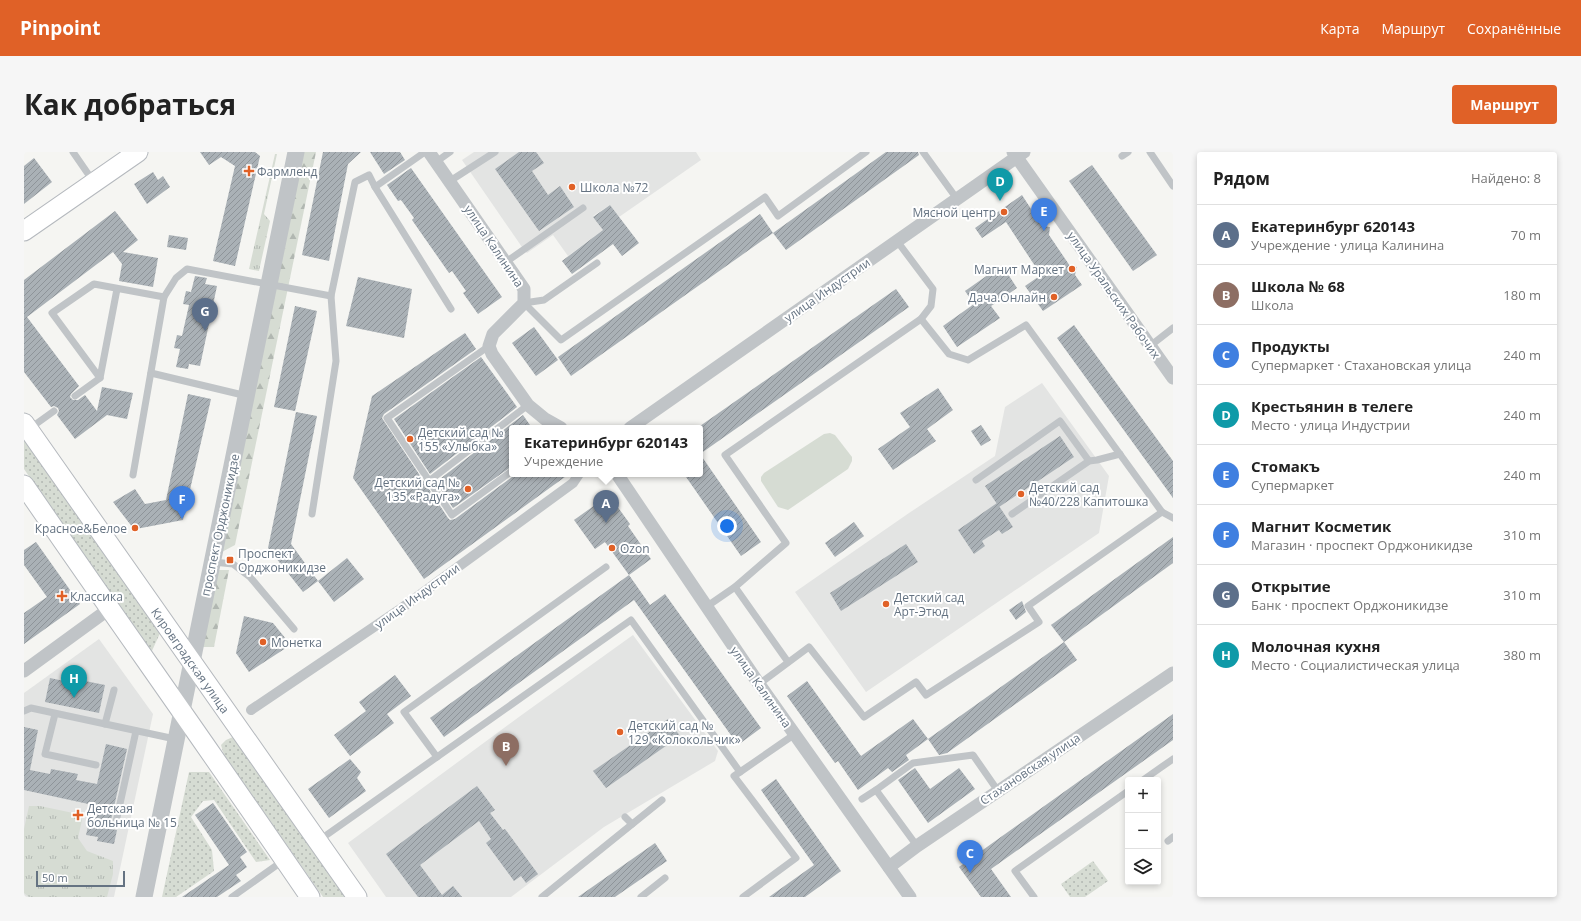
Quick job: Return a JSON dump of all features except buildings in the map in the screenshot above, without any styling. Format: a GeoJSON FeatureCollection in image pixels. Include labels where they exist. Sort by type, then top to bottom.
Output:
{"type":"FeatureCollection","features":[{"type":"Feature","properties":{"kind":"main road"},"geometry":{"type":"LineString","coordinates":[[24,231],[138,152]]}},
{"type":"Feature","properties":{"kind":"main road","name":"Кировградская улица"},"geometry":{"type":"LineString","coordinates":[[26,426],[357,897]]}},
{"type":"Feature","properties":{"kind":"main road"},"geometry":{"type":"LineString","coordinates":[[24,485],[310,897]]}},
{"type":"Feature","properties":{"kind":"street","name":"проспект Орджоникидзе"},"geometry":{"type":"LineString","coordinates":[[144,897],[191,660],[270,285],[296,152]]}},
{"type":"Feature","properties":{"kind":"street","name":"улица Индустрии"},"geometry":{"type":"LineString","coordinates":[[634,425],[957,199],[1018,154]]}},
{"type":"Feature","properties":{"kind":"street","name":"улица Уральских Рабочих"},"geometry":{"type":"LineString","coordinates":[[1018,154],[1173,378]]}},
{"type":"Feature","properties":{"kind":"street","name":"улица Калинина"},"geometry":{"type":"LineString","coordinates":[[432,157],[524,289],[524,302],[493,334],[489,346]]}},
{"type":"Feature","properties":{"kind":"street"},"geometry":{"type":"LineString","coordinates":[[489,346],[492,354],[528,405],[556,425]]}},
{"type":"Feature","properties":{"kind":"street","name":"улица Индустрии"},"geometry":{"type":"LineString","coordinates":[[251,710],[399,610],[573,483],[577,477]]}},
{"type":"Feature","properties":{"kind":"street","name":"улица Калинина"},"geometry":{"type":"LineString","coordinates":[[619,477],[759,684],[888,867],[905,895]]}},
{"type":"Feature","properties":{"kind":"street"},"geometry":{"type":"LineString","coordinates":[[24,671],[109,609]]}},
{"type":"Feature","properties":{"kind":"street","name":"Стахановская улица"},"geometry":{"type":"LineString","coordinates":[[888,867],[1173,673]]}},
{"type":"Feature","properties":{"kind":"lane"},"geometry":{"type":"LineString","coordinates":[[73,152],[94,182]]}},
{"type":"Feature","properties":{"kind":"lane"},"geometry":{"type":"LineString","coordinates":[[375,187],[425,152]]}},
{"type":"Feature","properties":{"kind":"lane"},"geometry":{"type":"LineString","coordinates":[[432,157],[450,152]]}},
{"type":"Feature","properties":{"kind":"lane"},"geometry":{"type":"LineString","coordinates":[[450,181],[494,152]]}},
{"type":"Feature","properties":{"kind":"lane"},"geometry":{"type":"LineString","coordinates":[[524,302],[561,340],[765,197],[778,216],[866,152]]}},
{"type":"Feature","properties":{"kind":"lane"},"geometry":{"type":"LineString","coordinates":[[923,152],[957,199]]}},
{"type":"Feature","properties":{"kind":"lane"},"geometry":{"type":"LineString","coordinates":[[1150,152],[1173,186]]}},
{"type":"Feature","properties":{"kind":"lane"},"geometry":{"type":"LineString","coordinates":[[312,514],[336,361],[331,296],[355,182],[369,175],[451,309]]}},
{"type":"Feature","properties":{"kind":"lane"},"geometry":{"type":"LineString","coordinates":[[506,262],[583,208]]}},
{"type":"Feature","properties":{"kind":"lane"},"geometry":{"type":"LineString","coordinates":[[706,607],[735,587],[786,544],[725,454],[921,319],[931,306],[933,289],[897,241]]}},
{"type":"Feature","properties":{"kind":"lane"},"geometry":{"type":"LineString","coordinates":[[524,302],[544,300],[597,263]]}},
{"type":"Feature","properties":{"kind":"lane"},"geometry":{"type":"LineString","coordinates":[[133,474],[164,297],[176,278],[187,270],[331,296]]}},
{"type":"Feature","properties":{"kind":"lane"},"geometry":{"type":"LineString","coordinates":[[100,378],[52,313],[94,284],[164,297]]}},
{"type":"Feature","properties":{"kind":"lane"},"geometry":{"type":"LineString","coordinates":[[75,396],[100,378],[117,289]]}},
{"type":"Feature","properties":{"kind":"lane"},"geometry":{"type":"LineString","coordinates":[[921,319],[949,354],[968,360],[1026,325],[1162,512],[1173,518]]}},
{"type":"Feature","properties":{"kind":"lane"},"geometry":{"type":"LineString","coordinates":[[1150,346],[1173,328]]}},
{"type":"Feature","properties":{"kind":"lane"},"geometry":{"type":"LineString","coordinates":[[489,346],[387,418],[452,515],[509,473]]}},
{"type":"Feature","properties":{"kind":"lane"},"geometry":{"type":"LineString","coordinates":[[151,373],[247,396]]}},
{"type":"Feature","properties":{"kind":"lane"},"geometry":{"type":"LineString","coordinates":[[429,481],[528,405]]}},
{"type":"Feature","properties":{"kind":"lane"},"geometry":{"type":"LineString","coordinates":[[26,426],[54,411]]}},
{"type":"Feature","properties":{"kind":"lane"},"geometry":{"type":"LineString","coordinates":[[976,480],[1060,421],[1089,461]]}},
{"type":"Feature","properties":{"kind":"lane"},"geometry":{"type":"LineString","coordinates":[[1012,514],[1089,461],[1120,454]]}},
{"type":"Feature","properties":{"kind":"lane"},"geometry":{"type":"LineString","coordinates":[[759,684],[809,647],[864,717],[916,682],[926,695],[1039,622],[1028,606],[1162,512]]}},
{"type":"Feature","properties":{"kind":"lane"},"geometry":{"type":"LineString","coordinates":[[212,562],[233,564],[250,577],[294,629]]}},
{"type":"Feature","properties":{"kind":"lane"},"geometry":{"type":"LineString","coordinates":[[437,757],[404,712],[606,567]]}},
{"type":"Feature","properties":{"kind":"lane"},"geometry":{"type":"LineString","coordinates":[[735,587],[788,662]]}},
{"type":"Feature","properties":{"kind":"lane"},"geometry":{"type":"LineString","coordinates":[[318,841],[631,620],[740,772]]}},
{"type":"Feature","properties":{"kind":"lane"},"geometry":{"type":"LineString","coordinates":[[105,724],[114,690]]}},
{"type":"Feature","properties":{"kind":"lane"},"geometry":{"type":"LineString","coordinates":[[24,710],[30,708],[175,739]]}},
{"type":"Feature","properties":{"kind":"lane"},"geometry":{"type":"LineString","coordinates":[[55,714],[45,754],[96,765]]}},
{"type":"Feature","properties":{"kind":"lane"},"geometry":{"type":"LineString","coordinates":[[116,822],[136,731]]}},
{"type":"Feature","properties":{"kind":"lane"},"geometry":{"type":"LineString","coordinates":[[743,897],[796,858],[734,776],[795,734]]}},
{"type":"Feature","properties":{"kind":"lane"},"geometry":{"type":"LineString","coordinates":[[862,799],[913,763],[973,755],[998,791]]}},
{"type":"Feature","properties":{"kind":"lane"},"geometry":{"type":"LineString","coordinates":[[1147,777],[1173,759]]}},
{"type":"Feature","properties":{"kind":"lane"},"geometry":{"type":"LineString","coordinates":[[876,790],[917,846]]}},
{"type":"Feature","properties":{"kind":"lane"},"geometry":{"type":"LineString","coordinates":[[1034,897],[1015,871],[1125,793]]}},
{"type":"Feature","properties":{"kind":"lane"},"geometry":{"type":"LineString","coordinates":[[542,897],[662,800]]}},
{"type":"Feature","properties":{"kind":"lane"},"geometry":{"type":"LineString","coordinates":[[625,817],[632,824]]}},
{"type":"Feature","properties":{"kind":"lane"},"geometry":{"type":"LineString","coordinates":[[234,897],[285,860]]}},
{"type":"Feature","properties":{"kind":"lane"},"geometry":{"type":"LineString","coordinates":[[641,897],[665,878]]}},
{"type":"Feature","properties":{"kind":"shaded area","name":"Школа №72"},"geometry":{"type":"Polygon","coordinates":[[[474,152],[696,152],[701,160],[619,217],[610,205],[593,216],[603,230],[568,256],[553,235],[527,253],[524,250],[462,160],[474,152]]]}},
{"type":"Feature","properties":{"kind":"shaded area"},"geometry":{"type":"Polygon","coordinates":[[[1042,383],[1109,476],[1099,533],[866,692],[795,592],[909,513],[995,456],[1005,407],[1042,383]]]}},
{"type":"Feature","properties":{"kind":"shaded area"},"geometry":{"type":"Polygon","coordinates":[[[633,635],[718,751],[715,761],[604,827],[511,897],[386,897],[348,843],[633,635]]]}},
{"type":"Feature","properties":{"kind":"shaded area","name":"Детская больница № 15"},"geometry":{"type":"Polygon","coordinates":[[[99,639],[153,714],[114,897],[24,897],[24,693],[99,639]]]}},
{"type":"Feature","properties":{"kind":"green space"},"geometry":{"type":"Polygon","coordinates":[[[301,152],[316,152],[235,545],[218,554],[301,152]]]}},
{"type":"Feature","properties":{"kind":"green space"},"geometry":{"type":"Polygon","coordinates":[[[275,154],[277,154],[264,214],[270,221],[259,271],[249,269],[275,154]]]}},
{"type":"Feature","properties":{"kind":"green space"},"geometry":{"type":"Polygon","coordinates":[[[830,433],[835,435],[852,457],[852,461],[848,469],[788,510],[778,507],[761,481],[761,477],[764,473],[824,434],[830,433]]]}},
{"type":"Feature","properties":{"kind":"green space"},"geometry":{"type":"Polygon","coordinates":[[[24,434],[161,631],[151,653],[24,469],[24,434]]]}},
{"type":"Feature","properties":{"kind":"green space"},"geometry":{"type":"Polygon","coordinates":[[[216,570],[229,570],[214,647],[201,647],[216,570]]]}},
{"type":"Feature","properties":{"kind":"green space"},"geometry":{"type":"Polygon","coordinates":[[[233,737],[241,744],[348,897],[323,897],[224,755],[221,745],[226,740],[233,737]]]}},
{"type":"Feature","properties":{"kind":"green space"},"geometry":{"type":"Polygon","coordinates":[[[189,772],[209,772],[270,860],[256,862],[214,800],[203,801],[191,817],[212,850],[214,871],[176,897],[162,897],[189,772]]]}},
{"type":"Feature","properties":{"kind":"green space"},"geometry":{"type":"Polygon","coordinates":[[[29,806],[40,806],[78,814],[82,820],[78,838],[87,851],[113,861],[113,874],[107,897],[29,897],[24,893],[24,829],[29,806]]]}},
{"type":"Feature","properties":{"kind":"green space"},"geometry":{"type":"Polygon","coordinates":[[[1093,861],[1108,881],[1085,897],[1070,897],[1061,884],[1093,861]]]}},
{"type":"Feature","properties":{"kind":"place","name":"Фармленд"},"geometry":{"type":"Point","coordinates":[249,171]}},
{"type":"Feature","properties":{"kind":"place","name":"Школа №72"},"geometry":{"type":"Point","coordinates":[572,187]}},
{"type":"Feature","properties":{"kind":"place","name":"Крестьянин в телеге"},"geometry":{"type":"Point","coordinates":[1000,201]}},
{"type":"Feature","properties":{"kind":"place","name":"Мясной центр"},"geometry":{"type":"Point","coordinates":[1004,212]}},
{"type":"Feature","properties":{"kind":"place","name":"Стомакъ"},"geometry":{"type":"Point","coordinates":[1044,231]}},
{"type":"Feature","properties":{"kind":"place","name":"Магнит Маркет"},"geometry":{"type":"Point","coordinates":[1072,269]}},
{"type":"Feature","properties":{"kind":"place","name":"Дача.Онлайн"},"geometry":{"type":"Point","coordinates":[1054,297]}},
{"type":"Feature","properties":{"kind":"place","name":"Открытие"},"geometry":{"type":"Point","coordinates":[205,331]}},
{"type":"Feature","properties":{"kind":"place","name":"Детский сад № 155 «Улыбка»"},"geometry":{"type":"Point","coordinates":[410,439]}},
{"type":"Feature","properties":{"kind":"place","name":"Детский сад № 135 «Радуга»"},"geometry":{"type":"Point","coordinates":[468,489]}},
{"type":"Feature","properties":{"kind":"place","name":"Детский сад №40/228 Капитошка"},"geometry":{"type":"Point","coordinates":[1021,494]}},
{"type":"Feature","properties":{"kind":"place","name":"Магнит Косметик"},"geometry":{"type":"Point","coordinates":[182,519]}},
{"type":"Feature","properties":{"kind":"place","name":"Екатеринбург 620143"},"geometry":{"type":"Point","coordinates":[606,523]}},
{"type":"Feature","properties":{"kind":"place","name":"Красное&Белое"},"geometry":{"type":"Point","coordinates":[135,528]}},
{"type":"Feature","properties":{"kind":"place","name":"Ozon"},"geometry":{"type":"Point","coordinates":[612,548]}},
{"type":"Feature","properties":{"kind":"place","name":"Проспект Орджоникидзе"},"geometry":{"type":"Point","coordinates":[230,560]}},
{"type":"Feature","properties":{"kind":"place","name":"Классика"},"geometry":{"type":"Point","coordinates":[62,596]}},
{"type":"Feature","properties":{"kind":"place","name":"Детский сад Арт-Этюд"},"geometry":{"type":"Point","coordinates":[886,604]}},
{"type":"Feature","properties":{"kind":"place","name":"Монетка"},"geometry":{"type":"Point","coordinates":[263,642]}},
{"type":"Feature","properties":{"kind":"place","name":"Молочная кухня"},"geometry":{"type":"Point","coordinates":[74,698]}},
{"type":"Feature","properties":{"kind":"place","name":"Детский сад № 129 «Колокольчик»"},"geometry":{"type":"Point","coordinates":[620,732]}},
{"type":"Feature","properties":{"kind":"place","name":"Школа № 68"},"geometry":{"type":"Point","coordinates":[506,766]}},
{"type":"Feature","properties":{"kind":"place","name":"Детская больница № 15"},"geometry":{"type":"Point","coordinates":[78,815]}},
{"type":"Feature","properties":{"kind":"place","name":"Продукты"},"geometry":{"type":"Point","coordinates":[970,873]}}]}
